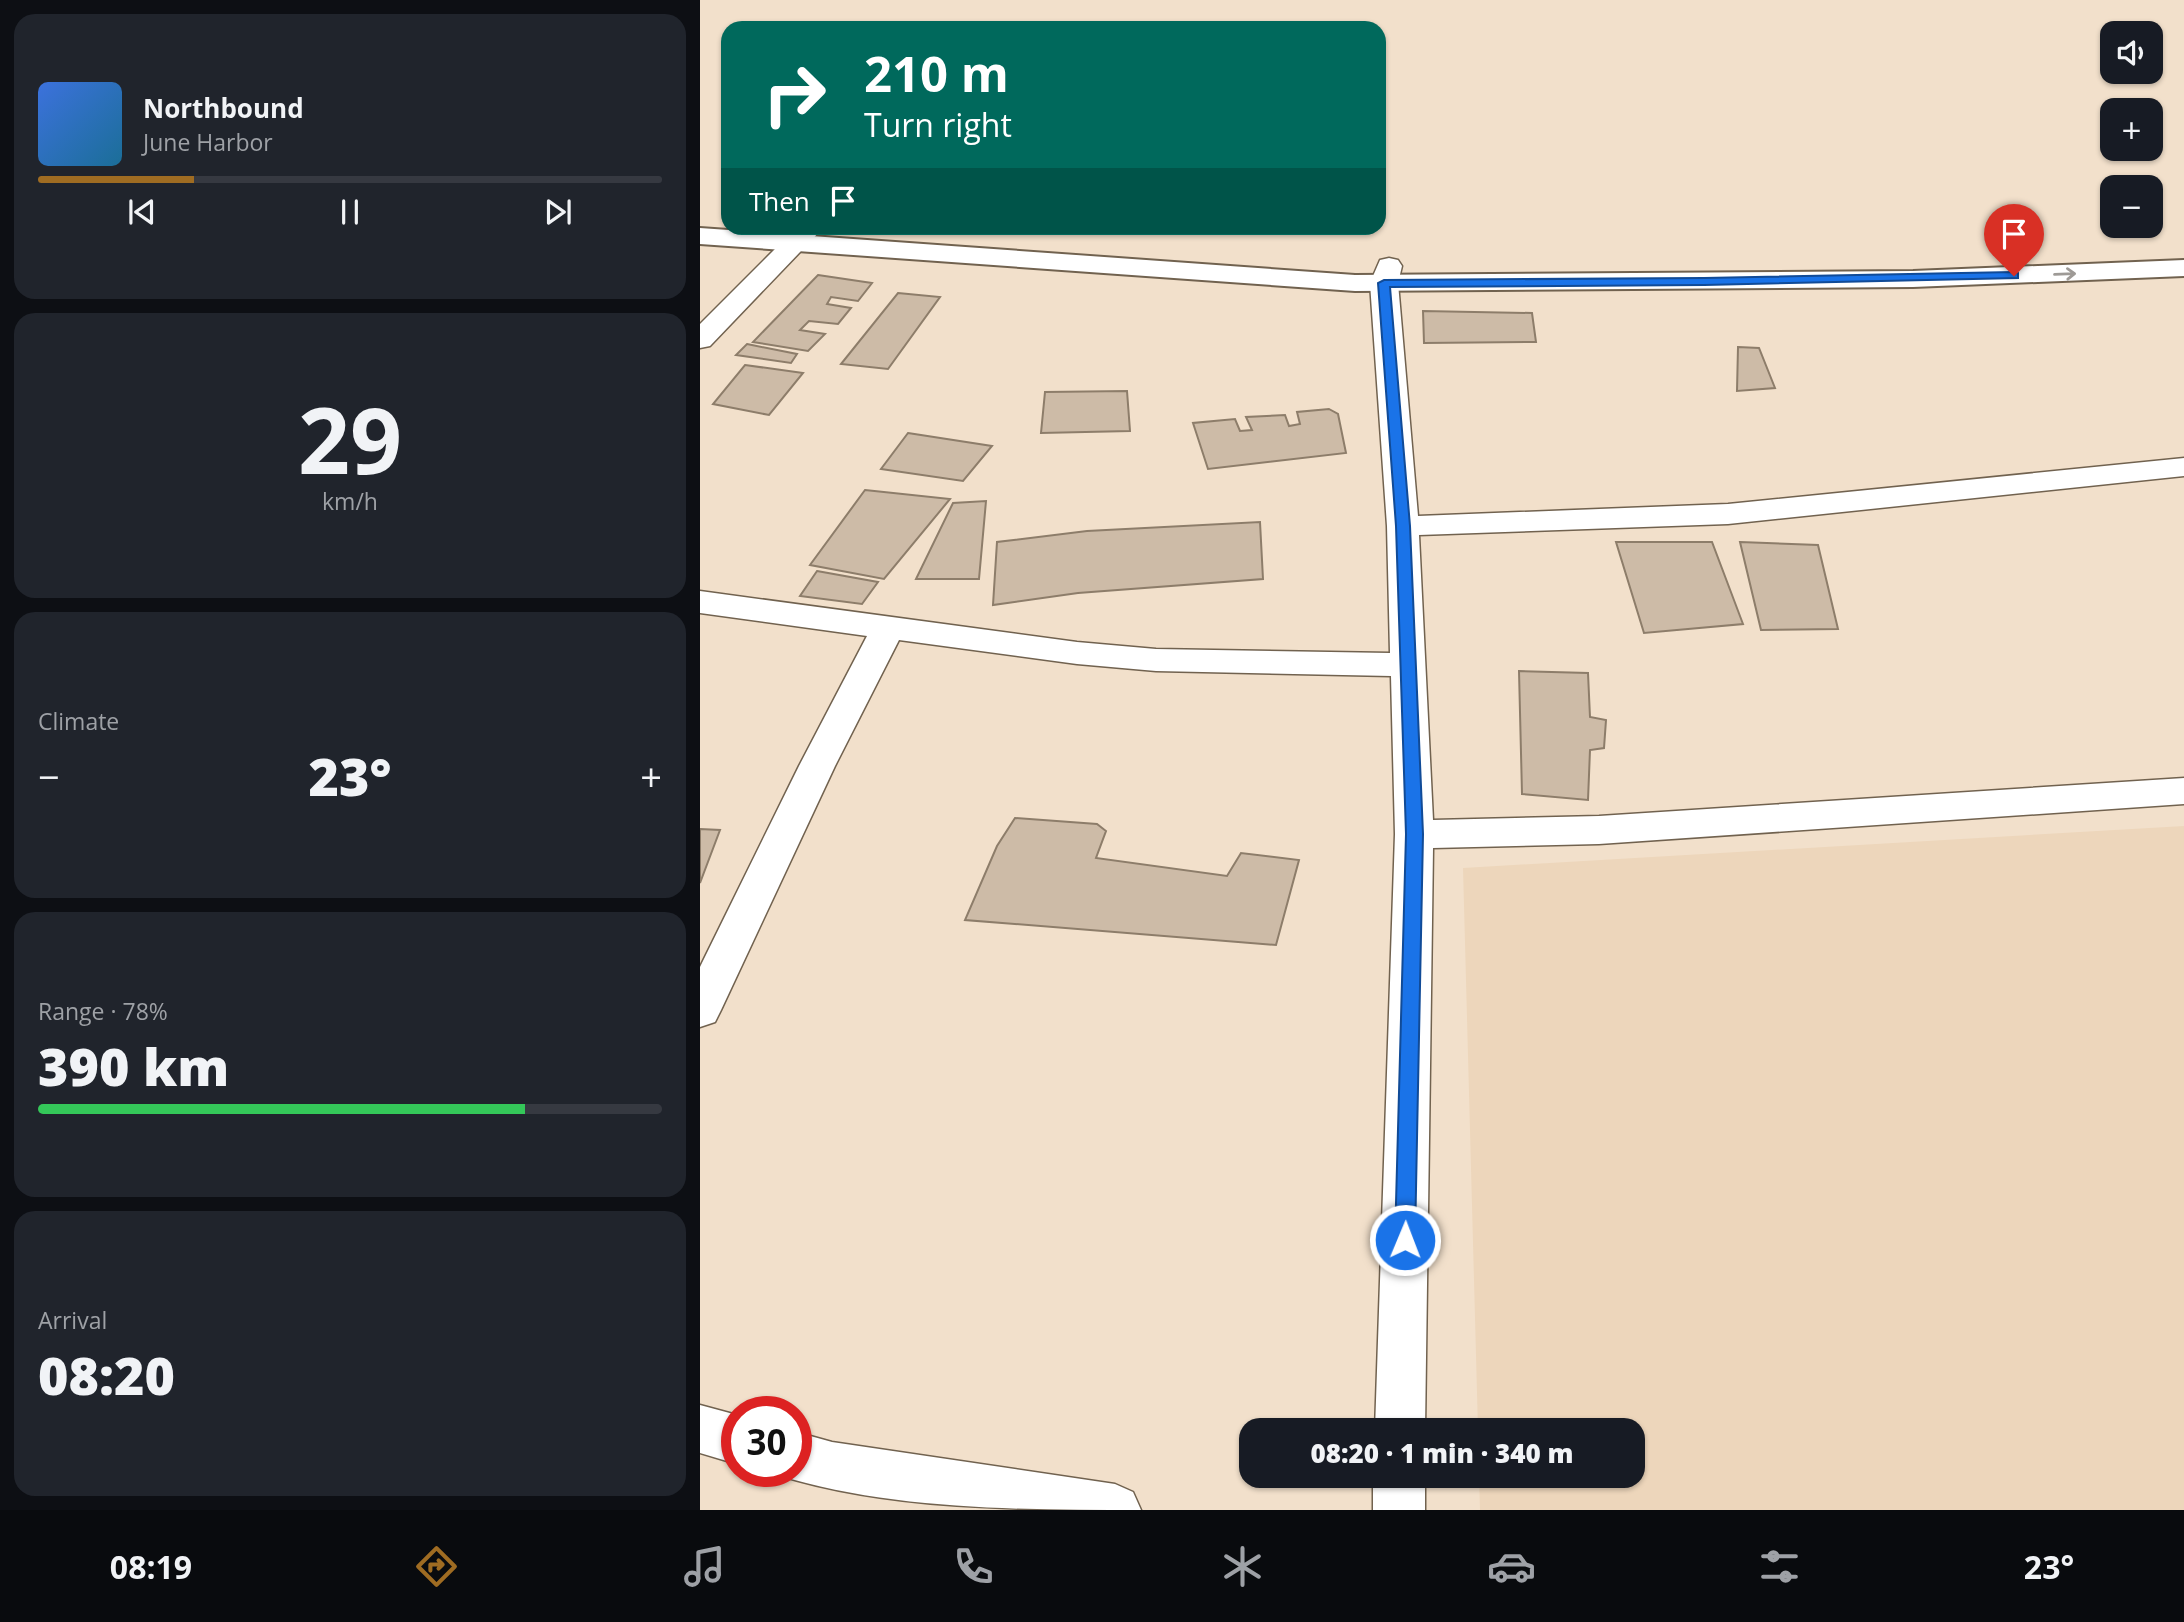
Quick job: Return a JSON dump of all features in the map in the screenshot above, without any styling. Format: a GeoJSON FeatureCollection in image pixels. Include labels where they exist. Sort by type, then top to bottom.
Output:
{"type":"FeatureCollection","features":[{"type":"Feature","properties":{"kind":"main road"},"geometry":{"type":"LineString","coordinates":[[700,218],[721,220]]}},
{"type":"Feature","properties":{"kind":"main road"},"geometry":{"type":"LineString","coordinates":[[700,236],[736,235]]}},
{"type":"Feature","properties":{"kind":"main road"},"geometry":{"type":"LineString","coordinates":[[824,235],[1088,266],[1386,275],[1913,279],[2184,268]]}},
{"type":"Feature","properties":{"kind":"main road"},"geometry":{"type":"LineString","coordinates":[[1386,275],[2184,247]]}},
{"type":"Feature","properties":{"kind":"street"},"geometry":{"type":"LineString","coordinates":[[700,340],[805,235]]}},
{"type":"Feature","properties":{"kind":"street"},"geometry":{"type":"LineString","coordinates":[[1386,275],[1403,526],[1414,834],[1401,1418]]}},
{"type":"Feature","properties":{"kind":"street"},"geometry":{"type":"LineString","coordinates":[[1403,526],[1728,514],[2184,467]]}},
{"type":"Feature","properties":{"kind":"street"},"geometry":{"type":"LineString","coordinates":[[700,602],[1077,653],[1156,660],[1408,665]]}},
{"type":"Feature","properties":{"kind":"street"},"geometry":{"type":"LineString","coordinates":[[700,1010],[817,766],[888,629]]}},
{"type":"Feature","properties":{"kind":"street"},"geometry":{"type":"LineString","coordinates":[[1414,834],[1599,830],[2184,791]]}},
{"type":"Feature","properties":{"kind":"street"},"geometry":{"type":"LineString","coordinates":[[700,1429],[721,1435]]}},
{"type":"Feature","properties":{"kind":"street"},"geometry":{"type":"LineString","coordinates":[[812,1461],[832,1467],[1115,1510]]}},
{"type":"Feature","properties":{"kind":"street"},"geometry":{"type":"LineString","coordinates":[[1399,1488],[1399,1510]]}},
{"type":"Feature","properties":{"kind":"shaded area"},"geometry":{"type":"Polygon","coordinates":[[[2184,826],[2184,1510],[1480,1510],[1479,1488],[1645,1488],[1645,1418],[1478,1418],[1463,868],[2184,826]]]}},
{"type":"Feature","properties":{"kind":"building"},"geometry":{"type":"Polygon","coordinates":[[[818,275],[872,283],[858,301],[831,297],[827,304],[851,308],[838,324],[809,321],[800,330],[825,334],[808,351],[753,342],[818,275]]]}},
{"type":"Feature","properties":{"kind":"building"},"geometry":{"type":"Polygon","coordinates":[[[898,293],[940,297],[888,369],[841,364],[898,293]]]}},
{"type":"Feature","properties":{"kind":"building"},"geometry":{"type":"Polygon","coordinates":[[[1423,311],[1532,313],[1536,342],[1424,343],[1423,311]]]}},
{"type":"Feature","properties":{"kind":"building"},"geometry":{"type":"Polygon","coordinates":[[[747,344],[797,354],[791,363],[736,355],[747,344]]]}},
{"type":"Feature","properties":{"kind":"building"},"geometry":{"type":"Polygon","coordinates":[[[1738,347],[1759,348],[1775,388],[1737,391],[1738,347]]]}},
{"type":"Feature","properties":{"kind":"building"},"geometry":{"type":"Polygon","coordinates":[[[745,365],[803,373],[769,415],[713,404],[745,365]]]}},
{"type":"Feature","properties":{"kind":"building"},"geometry":{"type":"Polygon","coordinates":[[[1127,391],[1130,431],[1041,433],[1045,392],[1127,391]]]}},
{"type":"Feature","properties":{"kind":"building"},"geometry":{"type":"Polygon","coordinates":[[[1329,409],[1338,414],[1346,453],[1208,469],[1193,423],[1235,419],[1240,431],[1252,430],[1246,417],[1285,415],[1289,426],[1300,424],[1297,412],[1329,409]]]}},
{"type":"Feature","properties":{"kind":"building"},"geometry":{"type":"Polygon","coordinates":[[[908,433],[992,446],[963,481],[881,469],[908,433]]]}},
{"type":"Feature","properties":{"kind":"building"},"geometry":{"type":"Polygon","coordinates":[[[865,490],[950,499],[884,579],[810,565],[865,490]]]}},
{"type":"Feature","properties":{"kind":"building"},"geometry":{"type":"Polygon","coordinates":[[[986,501],[979,579],[916,579],[953,503],[986,501]]]}},
{"type":"Feature","properties":{"kind":"building"},"geometry":{"type":"Polygon","coordinates":[[[1260,522],[1263,579],[1078,593],[993,605],[997,542],[1087,531],[1260,522]]]}},
{"type":"Feature","properties":{"kind":"building"},"geometry":{"type":"Polygon","coordinates":[[[1616,542],[1712,542],[1743,624],[1644,633],[1616,542]]]}},
{"type":"Feature","properties":{"kind":"building"},"geometry":{"type":"Polygon","coordinates":[[[1740,542],[1818,545],[1838,629],[1761,630],[1740,542]]]}},
{"type":"Feature","properties":{"kind":"building"},"geometry":{"type":"Polygon","coordinates":[[[817,571],[878,582],[862,604],[800,596],[817,571]]]}},
{"type":"Feature","properties":{"kind":"building"},"geometry":{"type":"Polygon","coordinates":[[[1519,671],[1588,673],[1590,717],[1606,720],[1604,748],[1590,750],[1588,800],[1522,794],[1519,671]]]}},
{"type":"Feature","properties":{"kind":"building"},"geometry":{"type":"Polygon","coordinates":[[[1015,818],[1097,824],[1106,831],[1096,858],[1227,876],[1241,853],[1299,860],[1276,945],[965,920],[997,846],[1015,818]]]}},
{"type":"Feature","properties":{"kind":"building"},"geometry":{"type":"Polygon","coordinates":[[[700,829],[720,830],[700,883],[700,829]]]}},
{"type":"Feature","properties":{"kind":"route"},"geometry":{"type":"LineString","coordinates":[[1405,1240],[1414,834],[1403,526],[1384,283],[1704,282],[2014,276]]}}]}
